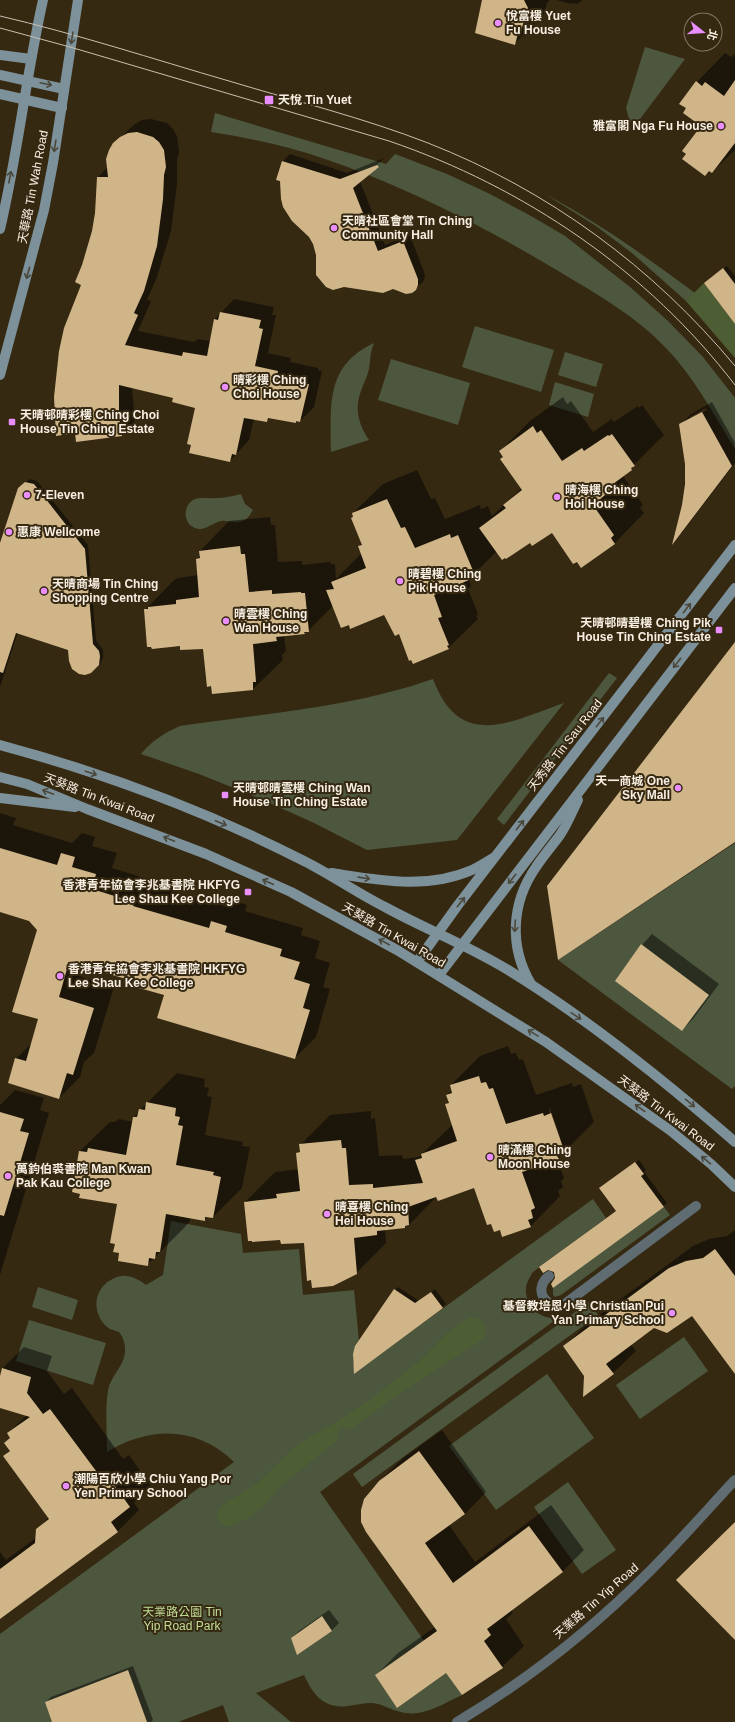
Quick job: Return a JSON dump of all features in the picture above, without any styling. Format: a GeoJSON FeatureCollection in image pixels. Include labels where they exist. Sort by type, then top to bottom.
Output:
{"type":"FeatureCollection","features":[{"type":"Feature","properties":{"kind":"street","name":"天華路 Tin Wah Road"},"geometry":{"type":"LineString","coordinates":[[0,229],[15,154],[23,99],[43,0]]}},
{"type":"Feature","properties":{"kind":"street","name":"天華路 Tin Wah Road"},"geometry":{"type":"LineString","coordinates":[[0,375],[42,217],[62,108],[78,0]]}},
{"type":"Feature","properties":{"kind":"street"},"geometry":{"type":"LineString","coordinates":[[0,55],[31,59]]}},
{"type":"Feature","properties":{"kind":"street"},"geometry":{"type":"LineString","coordinates":[[0,75],[64,89]]}},
{"type":"Feature","properties":{"kind":"street"},"geometry":{"type":"LineString","coordinates":[[0,94],[62,108]]}},
{"type":"Feature","properties":{"kind":"street","name":"天秀路 Tin Sau Road"},"geometry":{"type":"LineString","coordinates":[[417,962],[735,544]]}},
{"type":"Feature","properties":{"kind":"street"},"geometry":{"type":"LineString","coordinates":[[439,975],[735,588]]}},
{"type":"Feature","properties":{"kind":"street","name":"天葵路 Tin Kwai Road"},"geometry":{"type":"LineString","coordinates":[[0,745],[102,776],[171,802],[261,840],[325,872],[384,907],[462,944],[507,969],[582,1020],[695,1106],[735,1142]]}},
{"type":"Feature","properties":{"kind":"street","name":"天葵路 Tin Kwai Road"},"geometry":{"type":"LineString","coordinates":[[0,776],[27,784],[87,809],[206,854],[291,892],[417,962],[546,1042],[626,1098],[671,1131],[711,1164],[735,1187]]}},
{"type":"Feature","properties":{"kind":"street"},"geometry":{"type":"LineString","coordinates":[[532,986],[523,969],[517,951],[515,925],[520,896],[535,868],[561,834],[588,780]]}},
{"type":"Feature","properties":{"kind":"street"},"geometry":{"type":"LineString","coordinates":[[0,798],[87,809]]}},
{"type":"Feature","properties":{"kind":"street"},"geometry":{"type":"LineString","coordinates":[[325,872],[389,882],[422,882],[439,880],[472,870],[497,856]]}},
{"type":"Feature","properties":{"kind":"street"},"geometry":{"type":"LineString","coordinates":[[549,1276],[542,1286],[544,1298],[546,1301],[555,1306],[566,1304],[696,1206]]}},
{"type":"Feature","properties":{"kind":"street","name":"天業路 Tin Yip Road"},"geometry":{"type":"LineString","coordinates":[[456,1722],[536,1668],[608,1610],[650,1571],[735,1480]]}},
{"type":"Feature","properties":{"kind":"green space"},"geometry":{"type":"Polygon","coordinates":[[[645,47],[685,59],[634,127],[629,119],[626,108],[645,47]]]}},
{"type":"Feature","properties":{"kind":"green space"},"geometry":{"type":"Polygon","coordinates":[[[215,113],[386,164],[395,154],[447,174],[490,194],[565,236],[630,287],[668,321],[703,357],[735,398],[735,449],[702,395],[674,357],[640,324],[600,296],[503,239],[384,181],[322,158],[281,146],[211,132],[215,113]]]}},
{"type":"Feature","properties":{"kind":"green space"},"geometry":{"type":"Polygon","coordinates":[[[545,194],[603,228],[695,293],[686,301],[632,253],[596,226],[545,194]]]}},
{"type":"Feature","properties":{"kind":"green space"},"geometry":{"type":"Polygon","coordinates":[[[704,283],[735,324],[735,358],[686,301],[704,283]]]}},
{"type":"Feature","properties":{"kind":"green space"},"geometry":{"type":"Polygon","coordinates":[[[475,326],[554,350],[541,392],[462,367],[475,326]]]}},
{"type":"Feature","properties":{"kind":"green space"},"geometry":{"type":"Polygon","coordinates":[[[374,343],[371,351],[370,366],[358,404],[360,423],[369,440],[331,452],[332,403],[334,388],[339,375],[347,363],[358,352],[374,343]]]}},
{"type":"Feature","properties":{"kind":"green space"},"geometry":{"type":"Polygon","coordinates":[[[565,352],[603,364],[596,387],[558,375],[565,352]]]}},
{"type":"Feature","properties":{"kind":"green space"},"geometry":{"type":"Polygon","coordinates":[[[391,359],[470,383],[458,425],[378,400],[391,359]]]}},
{"type":"Feature","properties":{"kind":"green space"},"geometry":{"type":"Polygon","coordinates":[[[555,382],[594,394],[588,417],[549,405],[555,382]]]}},
{"type":"Feature","properties":{"kind":"green space"},"geometry":{"type":"Polygon","coordinates":[[[241,494],[245,504],[253,510],[249,517],[244,520],[239,522],[221,521],[205,528],[198,529],[191,526],[186,518],[186,509],[191,501],[195,499],[223,498],[241,494]]]}},
{"type":"Feature","properties":{"kind":"green space"},"geometry":{"type":"Polygon","coordinates":[[[609,673],[617,678],[504,825],[497,819],[609,673]]]}},
{"type":"Feature","properties":{"kind":"green space"},"geometry":{"type":"Polygon","coordinates":[[[433,679],[444,701],[457,716],[472,723],[488,725],[506,723],[564,703],[457,840],[367,850],[312,822],[256,797],[199,774],[141,754],[159,737],[180,726],[339,703],[371,697],[433,679]]]}},
{"type":"Feature","properties":{"kind":"green space"},"geometry":{"type":"Polygon","coordinates":[[[735,843],[735,1086],[732,1089],[558,960],[735,843]]]}},
{"type":"Feature","properties":{"kind":"green space","name":"天業路公園 Tin Yip Road Park"},"geometry":{"type":"Polygon","coordinates":[[[593,1199],[606,1218],[533,1272],[527,1284],[526,1293],[530,1305],[534,1310],[539,1314],[550,1318],[562,1315],[320,1492],[462,1695],[425,1712],[417,1713],[401,1712],[372,1703],[339,1706],[325,1703],[320,1699],[311,1688],[304,1675],[256,1693],[291,1722],[229,1722],[223,1705],[178,1722],[0,1722],[0,1634],[234,1462],[220,1450],[205,1442],[189,1436],[173,1434],[156,1434],[140,1438],[123,1443],[107,1452],[106,1413],[108,1391],[109,1386],[125,1355],[125,1347],[123,1338],[119,1332],[106,1326],[99,1316],[96,1305],[98,1294],[107,1282],[121,1276],[137,1279],[146,1285],[163,1275],[171,1221],[241,1234],[243,1253],[299,1249],[303,1295],[354,1290],[359,1341],[353,1354],[353,1362],[357,1371],[593,1199]]]}},
{"type":"Feature","properties":{"kind":"green space"},"geometry":{"type":"Polygon","coordinates":[[[664,1207],[670,1215],[561,1295],[555,1297],[553,1295],[553,1287],[664,1207]]]}},
{"type":"Feature","properties":{"kind":"green space"},"geometry":{"type":"Polygon","coordinates":[[[38,1287],[78,1300],[72,1320],[32,1307],[38,1287]]]}},
{"type":"Feature","properties":{"kind":"green space"},"geometry":{"type":"Polygon","coordinates":[[[589,1302],[598,1315],[362,1487],[353,1474],[589,1302]]]}},
{"type":"Feature","properties":{"kind":"green space"},"geometry":{"type":"Polygon","coordinates":[[[471,1317],[481,1320],[485,1326],[485,1334],[479,1342],[396,1396],[351,1429],[340,1426],[336,1441],[283,1484],[260,1509],[246,1519],[226,1527],[219,1522],[217,1513],[223,1505],[255,1485],[300,1443],[337,1422],[388,1386],[418,1362],[456,1326],[471,1317]]]}},
{"type":"Feature","properties":{"kind":"green space"},"geometry":{"type":"Polygon","coordinates":[[[29,1320],[106,1343],[93,1385],[16,1361],[29,1320]]]}},
{"type":"Feature","properties":{"kind":"green space"},"geometry":{"type":"Polygon","coordinates":[[[684,1337],[708,1371],[640,1419],[616,1385],[684,1337]]]}},
{"type":"Feature","properties":{"kind":"green space"},"geometry":{"type":"Polygon","coordinates":[[[547,1374],[594,1438],[496,1510],[449,1446],[547,1374]]]}},
{"type":"Feature","properties":{"kind":"green space"},"geometry":{"type":"Polygon","coordinates":[[[568,1482],[616,1550],[582,1574],[534,1507],[568,1482]]]}},
{"type":"Feature","properties":{"kind":"building","name":"悅富樓 Yuet Fu House"},"geometry":{"type":"Polygon","coordinates":[[[482,0],[524,0],[528,8],[515,45],[475,33],[482,0]]]}},
{"type":"Feature","properties":{"kind":"building","name":"雅富閣 Nga Fu House"},"geometry":{"type":"Polygon","coordinates":[[[735,80],[735,143],[712,173],[709,171],[705,176],[682,159],[686,154],[682,151],[701,126],[683,113],[686,108],[679,104],[696,81],[702,86],[705,82],[724,96],[735,80]]]}},
{"type":"Feature","properties":{"kind":"building"},"geometry":{"type":"Polygon","coordinates":[[[137,132],[153,137],[159,142],[164,150],[166,167],[157,246],[144,291],[134,313],[138,315],[125,345],[182,356],[183,352],[207,356],[214,319],[218,320],[220,312],[261,320],[259,328],[263,329],[255,366],[278,371],[277,376],[305,382],[304,384],[309,384],[300,422],[296,421],[296,423],[268,418],[267,422],[244,418],[236,455],[232,454],[230,462],[189,453],[191,445],[187,444],[195,408],[172,402],[173,398],[119,385],[119,415],[122,436],[76,442],[75,433],[56,436],[54,397],[59,351],[64,328],[81,285],[75,282],[82,265],[92,231],[95,213],[97,177],[108,177],[106,159],[113,143],[128,133],[137,132]]]}},
{"type":"Feature","properties":{"kind":"building","name":"天晴社區會堂 Tin Ching Community Hall"},"geometry":{"type":"Polygon","coordinates":[[[282,161],[340,179],[377,165],[379,167],[353,188],[378,251],[403,241],[418,279],[416,290],[412,293],[406,294],[393,289],[383,293],[344,287],[333,290],[326,287],[316,275],[316,255],[313,244],[309,237],[292,221],[283,207],[280,181],[276,180],[282,161]]]}},
{"type":"Feature","properties":{"kind":"building"},"geometry":{"type":"Polygon","coordinates":[[[723,268],[735,284],[735,324],[704,283],[723,268]]]}},
{"type":"Feature","properties":{"kind":"building"},"geometry":{"type":"Polygon","coordinates":[[[702,412],[732,466],[672,545],[682,505],[685,484],[685,464],[679,424],[702,412]]]}},
{"type":"Feature","properties":{"kind":"building","name":"晴海樓 Ching Hoi House"},"geometry":{"type":"Polygon","coordinates":[[[533,426],[537,433],[541,430],[562,461],[582,448],[584,451],[608,435],[609,436],[612,434],[635,466],[631,468],[632,470],[609,487],[611,490],[593,505],[614,535],[611,538],[615,544],[581,568],[577,562],[573,564],[552,533],[532,546],[530,543],[506,559],[505,558],[502,560],[479,528],[506,508],[503,505],[522,490],[500,459],[503,457],[499,451],[533,426]]]}},
{"type":"Feature","properties":{"kind":"building","name":"天晴商場 Tin Ching Shopping Centre"},"geometry":{"type":"Polygon","coordinates":[[[25,482],[34,484],[85,549],[93,644],[99,651],[100,656],[99,665],[91,673],[85,675],[79,674],[72,669],[69,661],[68,650],[16,633],[3,673],[0,672],[0,543],[18,488],[25,482]]]}},
{"type":"Feature","properties":{"kind":"building","name":"晴碧樓 Ching Pik House"},"geometry":{"type":"Polygon","coordinates":[[[387,499],[401,528],[405,527],[415,548],[450,534],[451,538],[458,535],[474,573],[467,576],[469,580],[434,595],[442,617],[438,618],[449,645],[447,646],[449,649],[413,664],[411,660],[409,661],[399,634],[395,636],[384,615],[350,629],[349,625],[341,628],[326,590],[334,589],[331,582],[366,568],[358,546],[362,545],[351,518],[353,517],[352,513],[387,499]]]}},
{"type":"Feature","properties":{"kind":"building","name":"晴雲樓 Ching Wan House"},"geometry":{"type":"Polygon","coordinates":[[[240,546],[241,554],[245,554],[249,592],[272,590],[272,594],[305,593],[309,632],[304,632],[305,634],[276,637],[277,641],[253,644],[256,682],[253,682],[253,690],[212,694],[211,686],[207,687],[203,649],[180,650],[180,646],[152,649],[151,647],[147,647],[144,609],[148,609],[148,607],[176,604],[176,600],[199,597],[196,559],[200,558],[199,551],[240,546]]]}},
{"type":"Feature","properties":{"kind":"building","name":"天一商城 One Sky Mall"},"geometry":{"type":"Polygon","coordinates":[[[735,642],[735,842],[558,960],[547,886],[735,642]]]}},
{"type":"Feature","properties":{"kind":"building"},"geometry":{"type":"Polygon","coordinates":[[[0,848],[57,865],[61,853],[75,857],[72,867],[96,874],[92,889],[134,902],[133,906],[209,928],[211,921],[227,926],[225,932],[282,949],[280,956],[300,962],[294,979],[310,984],[303,1008],[310,1010],[295,1059],[157,1018],[164,995],[125,984],[126,979],[69,962],[59,997],[94,1008],[73,1075],[67,1073],[59,1099],[8,1083],[15,1058],[26,1061],[38,1019],[12,1012],[37,930],[29,921],[0,912],[0,848]]]}},
{"type":"Feature","properties":{"kind":"building"},"geometry":{"type":"Polygon","coordinates":[[[641,944],[709,995],[682,1031],[615,981],[641,944]]]}},
{"type":"Feature","properties":{"kind":"building"},"geometry":{"type":"Polygon","coordinates":[[[479,1076],[481,1083],[486,1082],[489,1089],[493,1088],[506,1124],[543,1113],[544,1116],[551,1113],[565,1153],[557,1156],[559,1159],[522,1172],[535,1208],[531,1210],[533,1218],[528,1220],[531,1227],[502,1237],[500,1230],[494,1232],[491,1224],[487,1225],[474,1188],[438,1201],[436,1197],[408,1207],[409,1225],[405,1226],[405,1228],[377,1231],[377,1235],[354,1238],[357,1274],[333,1286],[312,1288],[311,1280],[307,1281],[304,1243],[281,1244],[280,1240],[248,1241],[244,1202],[277,1198],[276,1194],[300,1191],[296,1153],[300,1152],[299,1144],[341,1140],[342,1148],[346,1148],[349,1185],[373,1184],[373,1188],[423,1183],[415,1160],[422,1158],[421,1154],[457,1141],[445,1104],[449,1103],[446,1095],[452,1093],[450,1085],[479,1076]]]}},
{"type":"Feature","properties":{"kind":"building"},"geometry":{"type":"Polygon","coordinates":[[[146,1102],[176,1108],[175,1116],[180,1117],[178,1125],[183,1126],[176,1165],[214,1172],[213,1175],[221,1177],[213,1218],[205,1217],[205,1221],[166,1214],[160,1252],[156,1252],[155,1259],[149,1258],[148,1266],[118,1261],[119,1253],[113,1252],[115,1244],[110,1243],[117,1204],[79,1198],[80,1194],[72,1192],[79,1151],[87,1152],[88,1148],[126,1155],[133,1117],[137,1117],[139,1109],[145,1110],[146,1102]]]}},
{"type":"Feature","properties":{"kind":"building","name":"萬鈞伯裘書院 Man Kwan Pak Kau College"},"geometry":{"type":"Polygon","coordinates":[[[0,1112],[24,1119],[20,1131],[29,1133],[4,1216],[0,1215],[0,1112]]]}},
{"type":"Feature","properties":{"kind":"building"},"geometry":{"type":"Polygon","coordinates":[[[635,1162],[644,1174],[641,1176],[664,1207],[553,1288],[551,1284],[555,1278],[554,1272],[548,1270],[543,1273],[539,1267],[616,1211],[599,1188],[635,1162]]]}},
{"type":"Feature","properties":{"kind":"building","name":"基督教培恩小學 Christian Pui Yan Primary School"},"geometry":{"type":"Polygon","coordinates":[[[715,1249],[735,1276],[735,1374],[692,1316],[667,1333],[654,1328],[606,1364],[614,1374],[583,1397],[584,1376],[563,1346],[669,1268],[686,1261],[703,1258],[715,1249]]]}},
{"type":"Feature","properties":{"kind":"building"},"geometry":{"type":"Polygon","coordinates":[[[394,1289],[415,1303],[431,1292],[443,1308],[354,1374],[353,1354],[355,1346],[394,1289]]]}},
{"type":"Feature","properties":{"kind":"building"},"geometry":{"type":"Polygon","coordinates":[[[2,1368],[31,1377],[27,1393],[43,1414],[50,1409],[102,1479],[107,1475],[130,1507],[111,1522],[118,1532],[0,1619],[0,1569],[35,1543],[36,1529],[49,1519],[3,1456],[10,1451],[4,1443],[10,1438],[7,1433],[30,1417],[0,1408],[0,1376],[2,1368]]]}},
{"type":"Feature","properties":{"kind":"building"},"geometry":{"type":"Polygon","coordinates":[[[419,1451],[465,1514],[425,1543],[453,1583],[529,1526],[563,1572],[487,1629],[491,1635],[484,1641],[503,1668],[462,1695],[446,1673],[397,1708],[375,1675],[437,1631],[366,1532],[361,1522],[361,1510],[364,1499],[379,1481],[419,1451]]]}},
{"type":"Feature","properties":{"kind":"building"},"geometry":{"type":"Polygon","coordinates":[[[735,1522],[735,1640],[676,1580],[735,1522]]]}},
{"type":"Feature","properties":{"kind":"building"},"geometry":{"type":"Polygon","coordinates":[[[322,1616],[332,1631],[297,1655],[291,1638],[322,1616]]]}},
{"type":"Feature","properties":{"kind":"building"},"geometry":{"type":"Polygon","coordinates":[[[128,1670],[147,1722],[52,1722],[45,1702],[128,1670]]]}},
{"type":"Feature","properties":{"kind":"tram line"},"geometry":{"type":"LineString","coordinates":[[0,16],[86,39],[354,118],[404,134],[472,162],[515,184],[556,208],[596,235],[633,264],[669,296],[703,330],[735,366]]}},
{"type":"Feature","properties":{"kind":"tram line"},"geometry":{"type":"LineString","coordinates":[[0,28],[70,47],[389,141],[439,160],[488,182],[535,208],[580,238],[623,270],[663,305],[701,344],[735,385]]}},
{"type":"Feature","properties":{"kind":"place","name":"悅富樓 Yuet Fu House"},"geometry":{"type":"Point","coordinates":[498,23]}},
{"type":"Feature","properties":{"kind":"place","name":"天悅 Tin Yuet"},"geometry":{"type":"Point","coordinates":[269,100]}},
{"type":"Feature","properties":{"kind":"place","name":"雅富閣 Nga Fu House"},"geometry":{"type":"Point","coordinates":[721,126]}},
{"type":"Feature","properties":{"kind":"place","name":"天晴社區會堂 Tin Ching Community Hall"},"geometry":{"type":"Point","coordinates":[334,228]}},
{"type":"Feature","properties":{"kind":"place","name":"晴彩樓 Ching Choi House"},"geometry":{"type":"Point","coordinates":[225,387]}},
{"type":"Feature","properties":{"kind":"place","name":"天晴邨晴彩樓 Ching Choi House Tin Ching Estate"},"geometry":{"type":"Point","coordinates":[12,422]}},
{"type":"Feature","properties":{"kind":"place","name":"7-Eleven"},"geometry":{"type":"Point","coordinates":[27,495]}},
{"type":"Feature","properties":{"kind":"place","name":"晴海樓 Ching Hoi House"},"geometry":{"type":"Point","coordinates":[557,497]}},
{"type":"Feature","properties":{"kind":"place","name":"惠康 Wellcome"},"geometry":{"type":"Point","coordinates":[9,532]}},
{"type":"Feature","properties":{"kind":"place","name":"晴碧樓 Ching Pik House"},"geometry":{"type":"Point","coordinates":[400,581]}},
{"type":"Feature","properties":{"kind":"place","name":"天晴商場 Tin Ching Shopping Centre"},"geometry":{"type":"Point","coordinates":[44,591]}},
{"type":"Feature","properties":{"kind":"place","name":"晴雲樓 Ching Wan House"},"geometry":{"type":"Point","coordinates":[226,621]}},
{"type":"Feature","properties":{"kind":"place","name":"天晴邨晴碧樓 Ching Pik House Tin Ching Estate"},"geometry":{"type":"Point","coordinates":[719,630]}},
{"type":"Feature","properties":{"kind":"place","name":"天一商城 One Sky Mall"},"geometry":{"type":"Point","coordinates":[678,788]}},
{"type":"Feature","properties":{"kind":"place","name":"天晴邨晴雲樓 Ching Wan House Tin Ching Estate"},"geometry":{"type":"Point","coordinates":[225,795]}},
{"type":"Feature","properties":{"kind":"place","name":"香港青年協會李兆基書院 HKFYG Lee Shau Kee College"},"geometry":{"type":"Point","coordinates":[248,892]}},
{"type":"Feature","properties":{"kind":"place","name":"香港青年拹會李兆基書院 HKFYG Lee Shau Kee College"},"geometry":{"type":"Point","coordinates":[60,976]}},
{"type":"Feature","properties":{"kind":"place","name":"晴滿樓 Ching Moon House"},"geometry":{"type":"Point","coordinates":[490,1157]}},
{"type":"Feature","properties":{"kind":"place","name":"萬鈞伯裘書院 Man Kwan Pak Kau College"},"geometry":{"type":"Point","coordinates":[8,1176]}},
{"type":"Feature","properties":{"kind":"place","name":"晴喜樓 Ching Hei House"},"geometry":{"type":"Point","coordinates":[327,1214]}},
{"type":"Feature","properties":{"kind":"place","name":"基督教培恩小學 Christian Pui Yan Primary School"},"geometry":{"type":"Point","coordinates":[672,1313]}},
{"type":"Feature","properties":{"kind":"place","name":"潮陽百欣小學 Chiu Yang Por Yen Primary School"},"geometry":{"type":"Point","coordinates":[66,1486]}}]}
